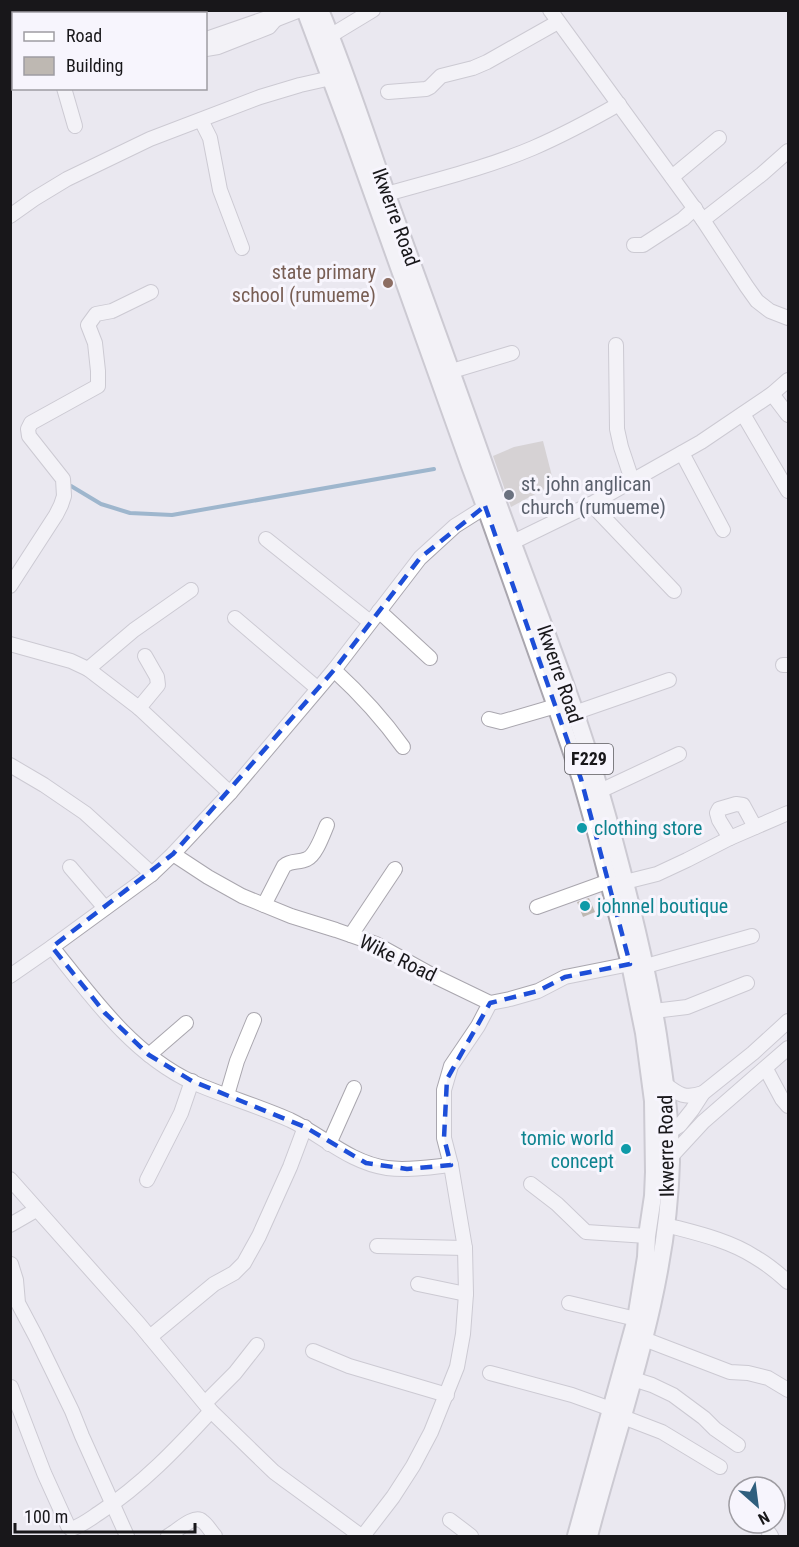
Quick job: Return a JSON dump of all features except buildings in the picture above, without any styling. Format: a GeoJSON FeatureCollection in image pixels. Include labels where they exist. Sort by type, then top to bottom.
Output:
{"type":"FeatureCollection","features":[{"type":"Feature","properties":{"kind":"main road","name":"Ikwerre Road"},"geometry":{"type":"LineString","coordinates":[[302,10],[331,78],[470,466],[491,503]]}},
{"type":"Feature","properties":{"kind":"main road","name":"Ikwerre Road"},"geometry":{"type":"LineString","coordinates":[[320,10],[345,71],[452,371],[491,503],[506,545],[574,713],[600,791],[617,881],[638,965],[654,1011],[673,1126],[666,1225],[644,1340],[633,1378],[617,1413],[576,1536]]}},
{"type":"Feature","properties":{"kind":"main road","name":"Ikwerre Road"},"geometry":{"type":"LineString","coordinates":[[506,545],[580,779],[617,881]]}},
{"type":"Feature","properties":{"kind":"main road","name":"Ikwerre Road"},"geometry":{"type":"LineString","coordinates":[[589,1536],[636,1319],[653,1196],[653,1101],[638,965]]}},
{"type":"Feature","properties":{"kind":"street"},"geometry":{"type":"LineString","coordinates":[[207,39],[267,18],[277,18],[302,10]]}},
{"type":"Feature","properties":{"kind":"street"},"geometry":{"type":"LineString","coordinates":[[330,36],[373,10]]}},
{"type":"Feature","properties":{"kind":"street"},"geometry":{"type":"LineString","coordinates":[[388,92],[426,89],[441,76],[487,62],[554,16],[699,214],[747,287],[770,311],[789,318]]}},
{"type":"Feature","properties":{"kind":"street"},"geometry":{"type":"LineString","coordinates":[[207,49],[224,45],[269,27],[277,18]]}},
{"type":"Feature","properties":{"kind":"street"},"geometry":{"type":"LineString","coordinates":[[10,216],[67,179],[150,139],[260,97],[331,78]]}},
{"type":"Feature","properties":{"kind":"street"},"geometry":{"type":"LineString","coordinates":[[69,90],[75,126]]}},
{"type":"Feature","properties":{"kind":"street"},"geometry":{"type":"LineString","coordinates":[[387,194],[479,168],[532,149],[619,104]]}},
{"type":"Feature","properties":{"kind":"street"},"geometry":{"type":"LineString","coordinates":[[201,120],[210,138],[220,190],[242,248]]}},
{"type":"Feature","properties":{"kind":"street"},"geometry":{"type":"LineString","coordinates":[[672,177],[719,138]]}},
{"type":"Feature","properties":{"kind":"street"},"geometry":{"type":"LineString","coordinates":[[634,245],[643,245],[699,214],[787,155]]}},
{"type":"Feature","properties":{"kind":"street"},"geometry":{"type":"LineString","coordinates":[[10,586],[16,565],[56,515],[64,496],[63,479],[29,436],[28,429],[31,423],[98,386],[95,343],[88,325],[96,314],[112,311],[151,292]]}},
{"type":"Feature","properties":{"kind":"street"},"geometry":{"type":"LineString","coordinates":[[616,345],[617,429],[632,480]]}},
{"type":"Feature","properties":{"kind":"street"},"geometry":{"type":"LineString","coordinates":[[452,371],[512,353]]}},
{"type":"Feature","properties":{"kind":"street"},"geometry":{"type":"LineString","coordinates":[[506,545],[591,504],[682,453],[743,414],[789,380]]}},
{"type":"Feature","properties":{"kind":"street"},"geometry":{"type":"LineString","coordinates":[[772,394],[789,415]]}},
{"type":"Feature","properties":{"kind":"street"},"geometry":{"type":"LineString","coordinates":[[743,414],[789,491]]}},
{"type":"Feature","properties":{"kind":"street"},"geometry":{"type":"LineString","coordinates":[[682,453],[723,530]]}},
{"type":"Feature","properties":{"kind":"street"},"geometry":{"type":"LineString","coordinates":[[10,976],[152,873],[173,854],[230,793],[334,670],[420,558],[455,526],[491,503]]}},
{"type":"Feature","properties":{"kind":"street"},"geometry":{"type":"LineString","coordinates":[[591,504],[674,591]]}},
{"type":"Feature","properties":{"kind":"street"},"geometry":{"type":"LineString","coordinates":[[266,539],[370,622]]}},
{"type":"Feature","properties":{"kind":"street"},"geometry":{"type":"LineString","coordinates":[[88,669],[134,630],[191,590]]}},
{"type":"Feature","properties":{"kind":"street"},"geometry":{"type":"LineString","coordinates":[[379,610],[430,658]]}},
{"type":"Feature","properties":{"kind":"street"},"geometry":{"type":"LineString","coordinates":[[234,618],[317,688]]}},
{"type":"Feature","properties":{"kind":"street"},"geometry":{"type":"LineString","coordinates":[[10,644],[71,661],[88,669],[140,708],[230,793]]}},
{"type":"Feature","properties":{"kind":"street"},"geometry":{"type":"LineString","coordinates":[[140,708],[158,685],[157,677],[145,656]]}},
{"type":"Feature","properties":{"kind":"street"},"geometry":{"type":"LineString","coordinates":[[334,670],[381,718],[403,747]]}},
{"type":"Feature","properties":{"kind":"street"},"geometry":{"type":"LineString","coordinates":[[574,713],[669,680]]}},
{"type":"Feature","properties":{"kind":"street"},"geometry":{"type":"LineString","coordinates":[[489,719],[501,722],[556,706]]}},
{"type":"Feature","properties":{"kind":"street"},"geometry":{"type":"LineString","coordinates":[[600,791],[680,754]]}},
{"type":"Feature","properties":{"kind":"street"},"geometry":{"type":"LineString","coordinates":[[10,765],[84,813],[152,873]]}},
{"type":"Feature","properties":{"kind":"street"},"geometry":{"type":"LineString","coordinates":[[730,838],[719,820],[717,813],[719,809],[736,804],[743,805],[755,827]]}},
{"type":"Feature","properties":{"kind":"street"},"geometry":{"type":"LineString","coordinates":[[537,907],[617,881],[657,874],[730,838],[789,813]]}},
{"type":"Feature","properties":{"kind":"street"},"geometry":{"type":"LineString","coordinates":[[264,905],[284,866],[289,862],[307,859],[313,855],[327,825]]}},
{"type":"Feature","properties":{"kind":"street","name":"Wike Road"},"geometry":{"type":"LineString","coordinates":[[173,854],[207,877],[242,896],[376,944],[490,1003]]}},
{"type":"Feature","properties":{"kind":"street"},"geometry":{"type":"LineString","coordinates":[[70,867],[105,908]]}},
{"type":"Feature","properties":{"kind":"street"},"geometry":{"type":"LineString","coordinates":[[351,935],[395,869]]}},
{"type":"Feature","properties":{"kind":"street"},"geometry":{"type":"LineString","coordinates":[[10,1179],[78,1254],[208,1407],[242,1442],[274,1472],[357,1535],[393,1497],[413,1466],[431,1432],[457,1367],[463,1334],[466,1294],[465,1248],[451,1165],[444,1138],[444,1090],[451,1066],[478,1026],[490,1003],[538,991],[565,978],[638,965],[752,936]]}},
{"type":"Feature","properties":{"kind":"street"},"geometry":{"type":"LineString","coordinates":[[52,947],[105,1013],[126,1034],[149,1055],[192,1081],[266,1109],[305,1127],[329,1144],[366,1163],[407,1170],[451,1165]]}},
{"type":"Feature","properties":{"kind":"street"},"geometry":{"type":"LineString","coordinates":[[654,1011],[687,1007],[747,983]]}},
{"type":"Feature","properties":{"kind":"street"},"geometry":{"type":"LineString","coordinates":[[227,1095],[237,1061],[254,1020]]}},
{"type":"Feature","properties":{"kind":"street"},"geometry":{"type":"LineString","coordinates":[[653,1141],[692,1110],[704,1093],[789,1021]]}},
{"type":"Feature","properties":{"kind":"street"},"geometry":{"type":"LineString","coordinates":[[149,1055],[186,1023]]}},
{"type":"Feature","properties":{"kind":"street"},"geometry":{"type":"LineString","coordinates":[[654,1172],[703,1122],[789,1048]]}},
{"type":"Feature","properties":{"kind":"street"},"geometry":{"type":"LineString","coordinates":[[766,1069],[782,1099],[789,1106]]}},
{"type":"Feature","properties":{"kind":"street"},"geometry":{"type":"LineString","coordinates":[[147,1180],[181,1113],[192,1081]]}},
{"type":"Feature","properties":{"kind":"street"},"geometry":{"type":"LineString","coordinates":[[665,1084],[683,1096],[704,1093]]}},
{"type":"Feature","properties":{"kind":"street"},"geometry":{"type":"LineString","coordinates":[[329,1144],[354,1088]]}},
{"type":"Feature","properties":{"kind":"street"},"geometry":{"type":"LineString","coordinates":[[653,1101],[660,1113],[673,1126],[703,1122]]}},
{"type":"Feature","properties":{"kind":"street"},"geometry":{"type":"LineString","coordinates":[[150,1337],[214,1284],[234,1273],[244,1263],[259,1236],[290,1167],[305,1127]]}},
{"type":"Feature","properties":{"kind":"street"},"geometry":{"type":"LineString","coordinates":[[531,1184],[557,1204],[586,1232],[647,1236]]}},
{"type":"Feature","properties":{"kind":"street"},"geometry":{"type":"LineString","coordinates":[[10,1225],[36,1210]]}},
{"type":"Feature","properties":{"kind":"street"},"geometry":{"type":"LineString","coordinates":[[666,1225],[727,1244],[753,1255],[789,1282]]}},
{"type":"Feature","properties":{"kind":"street"},"geometry":{"type":"LineString","coordinates":[[377,1246],[465,1248]]}},
{"type":"Feature","properties":{"kind":"street"},"geometry":{"type":"LineString","coordinates":[[11,1264],[16,1280],[18,1303],[72,1411],[112,1505],[128,1536]]}},
{"type":"Feature","properties":{"kind":"street"},"geometry":{"type":"LineString","coordinates":[[418,1284],[466,1294]]}},
{"type":"Feature","properties":{"kind":"street"},"geometry":{"type":"LineString","coordinates":[[569,1304],[636,1319]]}},
{"type":"Feature","properties":{"kind":"street"},"geometry":{"type":"LineString","coordinates":[[644,1340],[730,1372],[748,1373],[768,1378],[789,1390]]}},
{"type":"Feature","properties":{"kind":"street"},"geometry":{"type":"LineString","coordinates":[[11,1387],[36,1453],[71,1529],[78,1527],[112,1505],[172,1454],[257,1345]]}},
{"type":"Feature","properties":{"kind":"street"},"geometry":{"type":"LineString","coordinates":[[313,1351],[349,1366],[447,1395]]}},
{"type":"Feature","properties":{"kind":"street"},"geometry":{"type":"LineString","coordinates":[[490,1373],[572,1395],[617,1413],[662,1432],[720,1467]]}},
{"type":"Feature","properties":{"kind":"street"},"geometry":{"type":"LineString","coordinates":[[633,1378],[673,1395],[738,1445]]}},
{"type":"Feature","properties":{"kind":"street"},"geometry":{"type":"LineString","coordinates":[[174,1535],[189,1522],[200,1519],[215,1536]]}},
{"type":"Feature","properties":{"kind":"street"},"geometry":{"type":"LineString","coordinates":[[450,1520],[471,1536]]}},
{"type":"Feature","properties":{"kind":"highlighted area"},"geometry":{"type":"Polygon","coordinates":[[[485,506],[581,779],[630,964],[565,977],[538,991],[490,1003],[447,1079],[444,1138],[451,1165],[407,1169],[366,1163],[305,1127],[192,1081],[149,1055],[105,1013],[52,947],[173,854],[334,670],[420,558],[485,506]]]}},
{"type":"Feature","properties":{"kind":"waterway"},"geometry":{"type":"LineString","coordinates":[[71,486],[101,504],[130,513],[172,515],[434,469]]}},
{"type":"Feature","properties":{"kind":"place","name":"state primary school (rumueme)"},"geometry":{"type":"Point","coordinates":[388,283]}},
{"type":"Feature","properties":{"kind":"place","name":"st. john anglican church (rumueme)"},"geometry":{"type":"Point","coordinates":[509,495]}},
{"type":"Feature","properties":{"kind":"place","name":"clothing store"},"geometry":{"type":"Point","coordinates":[582,828]}},
{"type":"Feature","properties":{"kind":"place","name":"johnnel boutique"},"geometry":{"type":"Point","coordinates":[585,906]}},
{"type":"Feature","properties":{"kind":"place","name":"tomic world concept"},"geometry":{"type":"Point","coordinates":[626,1149]}}]}
